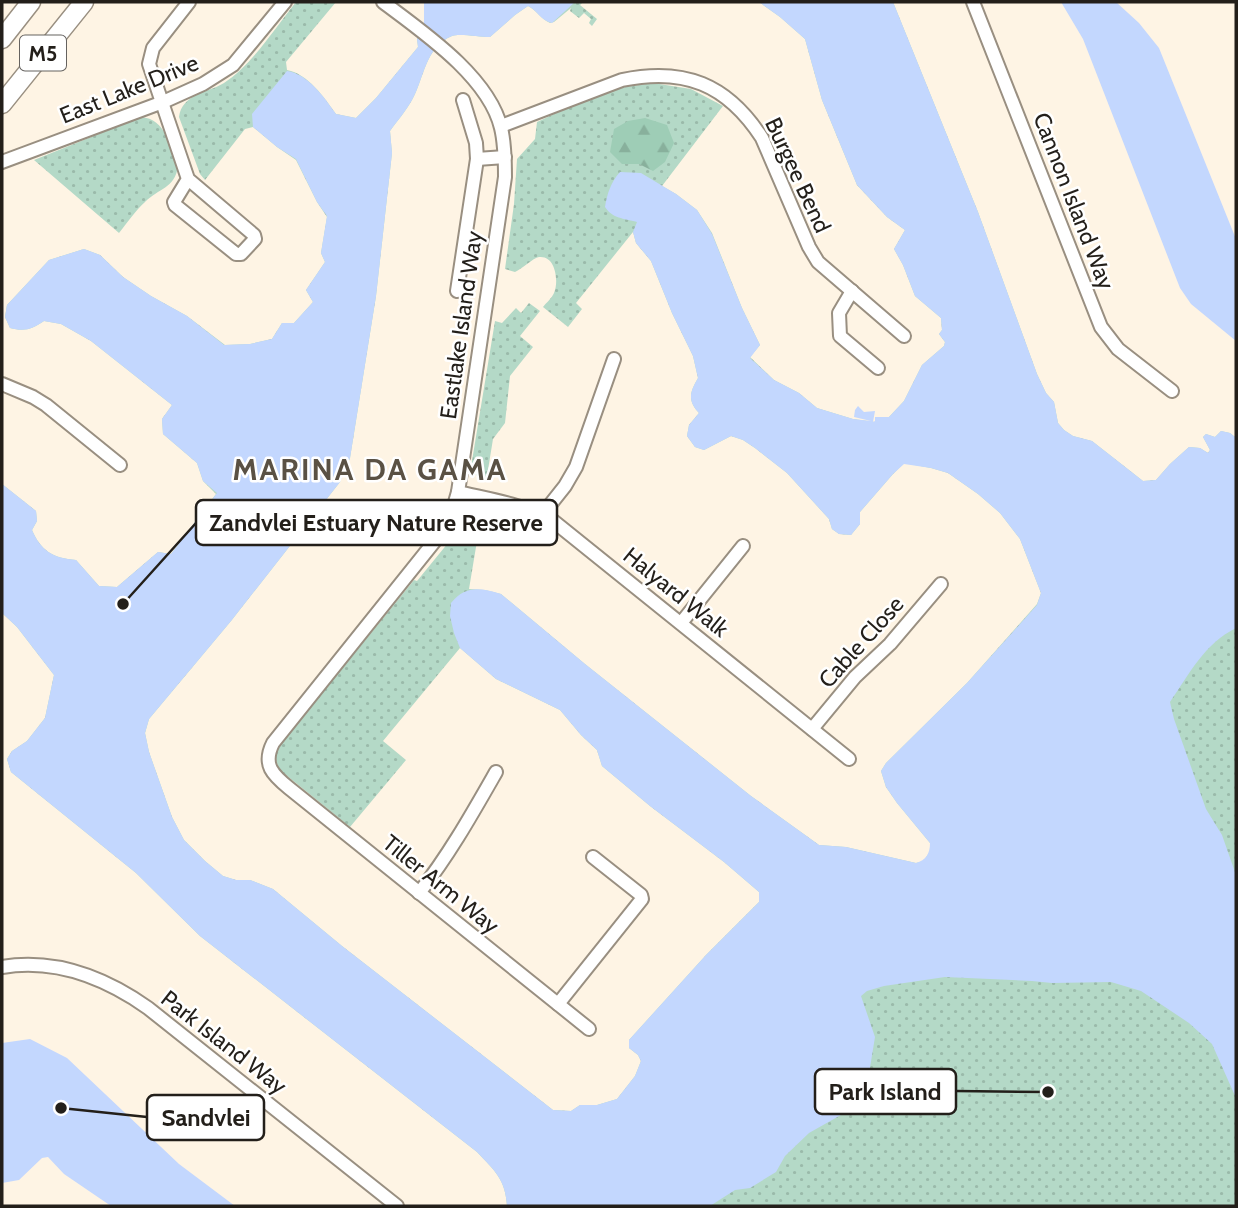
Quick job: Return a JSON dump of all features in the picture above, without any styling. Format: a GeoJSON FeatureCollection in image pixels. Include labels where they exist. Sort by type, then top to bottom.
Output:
{"type":"FeatureCollection","features":[{"type":"Feature","properties":{"kind":"main road","name":"M5"},"geometry":{"type":"LineString","coordinates":[[2,39],[31,2]]}},
{"type":"Feature","properties":{"kind":"main road","name":"M5"},"geometry":{"type":"LineString","coordinates":[[2,104],[84,2]]}},
{"type":"Feature","properties":{"kind":"street"},"geometry":{"type":"LineString","coordinates":[[188,179],[174,202],[176,205],[236,254],[242,254],[255,239],[254,235],[188,179],[150,68],[153,48],[189,2]]}},
{"type":"Feature","properties":{"kind":"street","name":"East Lake Drive"},"geometry":{"type":"LineString","coordinates":[[2,162],[163,102],[203,84],[233,65],[285,2]]}},
{"type":"Feature","properties":{"kind":"street","name":"Eastlake Island Way"},"geometry":{"type":"LineString","coordinates":[[270,768],[269,753],[273,744],[438,537],[451,516],[458,492],[505,177],[501,126],[482,88],[448,54],[383,2]]}},
{"type":"Feature","properties":{"kind":"street","name":"Cannon Island Way"},"geometry":{"type":"LineString","coordinates":[[974,2],[1101,327],[1118,349],[1172,391]]}},
{"type":"Feature","properties":{"kind":"street","name":"Burgee Bend"},"geometry":{"type":"LineString","coordinates":[[501,126],[624,79],[663,75],[708,86],[729,99],[754,125],[769,152],[813,255],[824,268],[904,336]]}},
{"type":"Feature","properties":{"kind":"street"},"geometry":{"type":"LineString","coordinates":[[457,291],[477,159],[463,100]]}},
{"type":"Feature","properties":{"kind":"street"},"geometry":{"type":"LineString","coordinates":[[477,159],[505,157]]}},
{"type":"Feature","properties":{"kind":"street"},"geometry":{"type":"LineString","coordinates":[[852,291],[839,313],[840,336],[878,368]]}},
{"type":"Feature","properties":{"kind":"street"},"geometry":{"type":"LineString","coordinates":[[542,514],[565,486],[576,467],[614,359]]}},
{"type":"Feature","properties":{"kind":"street"},"geometry":{"type":"LineString","coordinates":[[2,384],[46,405],[120,465]]}},
{"type":"Feature","properties":{"kind":"street","name":"Halyard Walk"},"geometry":{"type":"LineString","coordinates":[[458,492],[542,514],[563,528],[849,759]]}},
{"type":"Feature","properties":{"kind":"street"},"geometry":{"type":"LineString","coordinates":[[681,623],[743,546]]}},
{"type":"Feature","properties":{"kind":"street","name":"Cable Close"},"geometry":{"type":"LineString","coordinates":[[812,729],[855,677],[890,645],[941,584]]}},
{"type":"Feature","properties":{"kind":"street","name":"Tiller Arm Way"},"geometry":{"type":"LineString","coordinates":[[270,768],[289,788],[589,1029]]}},
{"type":"Feature","properties":{"kind":"street"},"geometry":{"type":"LineString","coordinates":[[419,893],[461,834],[496,772]]}},
{"type":"Feature","properties":{"kind":"street"},"geometry":{"type":"LineString","coordinates":[[558,1004],[642,899],[641,895],[593,857]]}},
{"type":"Feature","properties":{"kind":"street","name":"Park Island Way"},"geometry":{"type":"LineString","coordinates":[[2,967],[27,964],[70,969],[127,993],[397,1206]]}},
{"type":"Feature","properties":{"kind":"green space"},"geometry":{"type":"Polygon","coordinates":[[[296,2],[336,2],[286,62],[287,70],[309,81],[336,114],[356,118],[418,47],[417,39],[424,26],[424,2],[583,2],[580,5],[597,19],[592,26],[589,23],[591,19],[584,13],[579,18],[570,11],[571,8],[550,23],[528,6],[490,37],[452,36],[436,48],[426,64],[412,100],[390,131],[392,153],[376,296],[350,458],[340,482],[231,621],[149,719],[145,733],[149,752],[172,817],[184,840],[223,876],[250,880],[273,889],[553,1110],[571,1111],[580,1105],[597,1105],[617,1099],[635,1076],[641,1061],[629,1048],[629,1040],[706,955],[759,902],[759,892],[602,766],[597,750],[560,710],[496,679],[460,648],[383,741],[406,760],[350,827],[281,771],[276,761],[280,745],[414,580],[417,581],[460,525],[470,521],[480,523],[469,589],[501,594],[751,796],[819,845],[846,847],[916,863],[924,861],[930,851],[930,843],[886,787],[881,771],[967,683],[1037,604],[1041,593],[1020,539],[1000,513],[948,473],[904,463],[860,512],[860,524],[851,535],[839,534],[832,529],[829,519],[787,473],[743,440],[731,436],[704,450],[695,447],[687,436],[689,425],[699,413],[691,400],[698,378],[693,356],[651,261],[636,243],[633,232],[576,303],[582,309],[568,327],[543,307],[552,297],[555,288],[555,270],[549,260],[539,257],[515,272],[505,269],[517,159],[535,139],[537,122],[586,99],[625,87],[653,83],[691,89],[723,106],[662,186],[697,210],[712,233],[760,345],[750,357],[774,380],[799,393],[817,408],[853,419],[875,422],[875,417],[889,417],[904,401],[922,365],[944,346],[945,342],[939,334],[942,330],[941,318],[915,296],[894,249],[905,230],[887,217],[857,185],[822,100],[805,39],[759,2],[893,2],[978,212],[1037,374],[1046,393],[1054,402],[1058,423],[1073,436],[1092,441],[1143,481],[1156,480],[1189,447],[1200,448],[1208,453],[1210,450],[1203,437],[1206,434],[1215,437],[1221,431],[1235,437],[1236,434],[1236,1206],[507,1206],[501,1182],[477,1152],[200,936],[136,873],[11,772],[7,759],[12,751],[27,741],[45,718],[54,675],[17,627],[2,613],[2,484],[36,511],[37,521],[32,530],[44,548],[54,555],[76,560],[99,586],[117,587],[158,552],[171,554],[216,494],[203,481],[197,463],[163,434],[162,419],[172,405],[91,341],[61,324],[44,321],[28,329],[10,328],[5,317],[7,305],[49,260],[84,249],[100,255],[123,277],[187,316],[225,345],[250,344],[272,339],[282,323],[294,323],[313,302],[306,290],[325,262],[321,253],[327,217],[296,160],[253,127],[245,129],[205,180],[200,174],[179,117],[181,109],[190,99],[224,83],[244,66],[263,46],[296,2]]]}},
{"type":"Feature","properties":{"kind":"green space"},"geometry":{"type":"Polygon","coordinates":[[[141,117],[162,128],[178,167],[173,180],[150,197],[119,233],[34,160],[141,117]]]}},
{"type":"Feature","properties":{"kind":"green space"},"geometry":{"type":"Polygon","coordinates":[[[645,118],[667,125],[674,143],[665,162],[653,171],[639,164],[622,164],[610,152],[614,129],[628,121],[645,118]]]}},
{"type":"Feature","properties":{"kind":"green space"},"geometry":{"type":"Polygon","coordinates":[[[529,303],[540,311],[520,336],[533,347],[510,376],[505,423],[493,439],[486,482],[482,481],[474,473],[470,473],[495,321],[502,323],[516,308],[521,313],[529,303]]]}},
{"type":"Feature","properties":{"kind":"water"},"geometry":{"type":"Polygon","coordinates":[[[424,2],[575,2],[552,23],[528,6],[490,37],[455,35],[443,41],[426,64],[412,100],[390,131],[392,153],[376,296],[350,458],[340,482],[231,621],[149,719],[145,733],[149,752],[172,817],[184,840],[223,876],[250,880],[273,889],[553,1110],[571,1111],[580,1105],[597,1105],[617,1099],[635,1076],[641,1061],[629,1048],[629,1040],[706,955],[759,902],[759,892],[602,766],[597,750],[560,710],[496,679],[460,648],[450,616],[451,603],[462,593],[480,589],[501,594],[751,796],[819,845],[846,847],[916,863],[927,856],[930,843],[886,787],[881,771],[967,683],[1037,605],[1041,593],[1020,539],[1000,513],[948,473],[904,464],[860,512],[860,524],[851,535],[839,534],[832,529],[829,519],[787,473],[743,440],[731,436],[704,450],[695,447],[687,436],[689,425],[699,413],[691,400],[698,378],[693,356],[651,261],[636,243],[633,232],[637,222],[615,216],[605,207],[610,188],[620,172],[641,173],[676,194],[697,210],[712,234],[760,345],[750,358],[774,380],[799,393],[817,408],[853,419],[871,421],[854,417],[858,406],[864,412],[875,411],[873,422],[875,417],[889,417],[904,401],[922,365],[944,346],[945,342],[939,334],[942,330],[941,318],[915,296],[894,249],[905,230],[887,217],[857,185],[822,100],[805,39],[759,2],[893,2],[978,212],[1037,374],[1046,393],[1054,402],[1058,423],[1073,436],[1092,441],[1143,481],[1156,480],[1189,447],[1200,448],[1208,453],[1210,450],[1203,437],[1206,434],[1215,437],[1221,431],[1235,437],[1236,434],[1236,628],[1206,651],[1170,702],[1206,809],[1222,835],[1236,875],[1236,1098],[1212,1044],[1189,1023],[1141,991],[1111,982],[1052,983],[945,977],[884,986],[867,991],[861,996],[875,1037],[867,1086],[848,1111],[809,1133],[785,1156],[776,1172],[750,1188],[735,1190],[710,1206],[507,1206],[501,1182],[477,1152],[200,936],[136,873],[11,772],[7,759],[12,751],[27,741],[45,718],[54,675],[17,627],[2,613],[2,484],[36,511],[37,521],[32,530],[44,548],[54,555],[76,560],[99,586],[117,587],[158,552],[171,554],[217,493],[203,481],[197,463],[163,434],[162,419],[172,405],[91,341],[61,324],[44,321],[28,329],[10,328],[5,317],[7,305],[49,260],[84,249],[100,255],[123,277],[187,316],[224,345],[250,344],[272,339],[282,323],[294,323],[313,302],[306,290],[325,262],[321,253],[327,216],[296,159],[253,127],[252,114],[287,71],[309,81],[336,114],[356,118],[418,47],[417,39],[424,26],[424,2]]]}},
{"type":"Feature","properties":{"kind":"water"},"geometry":{"type":"Polygon","coordinates":[[[1061,2],[1116,2],[1139,23],[1159,48],[1236,239],[1236,341],[1191,304],[1180,288],[1083,39],[1061,2]]]}},
{"type":"Feature","properties":{"kind":"water"},"geometry":{"type":"Polygon","coordinates":[[[30,1039],[67,1058],[179,1164],[235,1206],[111,1206],[64,1174],[48,1157],[42,1158],[19,1180],[2,1183],[2,1043],[30,1039]]]}},
{"type":"Feature","properties":{"kind":"place","name":"Zandvlei Estuary Nature Reserve"},"geometry":{"type":"Point","coordinates":[123,604]}},
{"type":"Feature","properties":{"kind":"place","name":"Park Island"},"geometry":{"type":"Point","coordinates":[1048,1092]}},
{"type":"Feature","properties":{"kind":"place","name":"Sandvlei"},"geometry":{"type":"Point","coordinates":[61,1108]}},
{"type":"Feature","properties":{"kind":"district","name":"MARINA DA GAMA"},"geometry":{"type":"Point","coordinates":[370,469]}}]}
